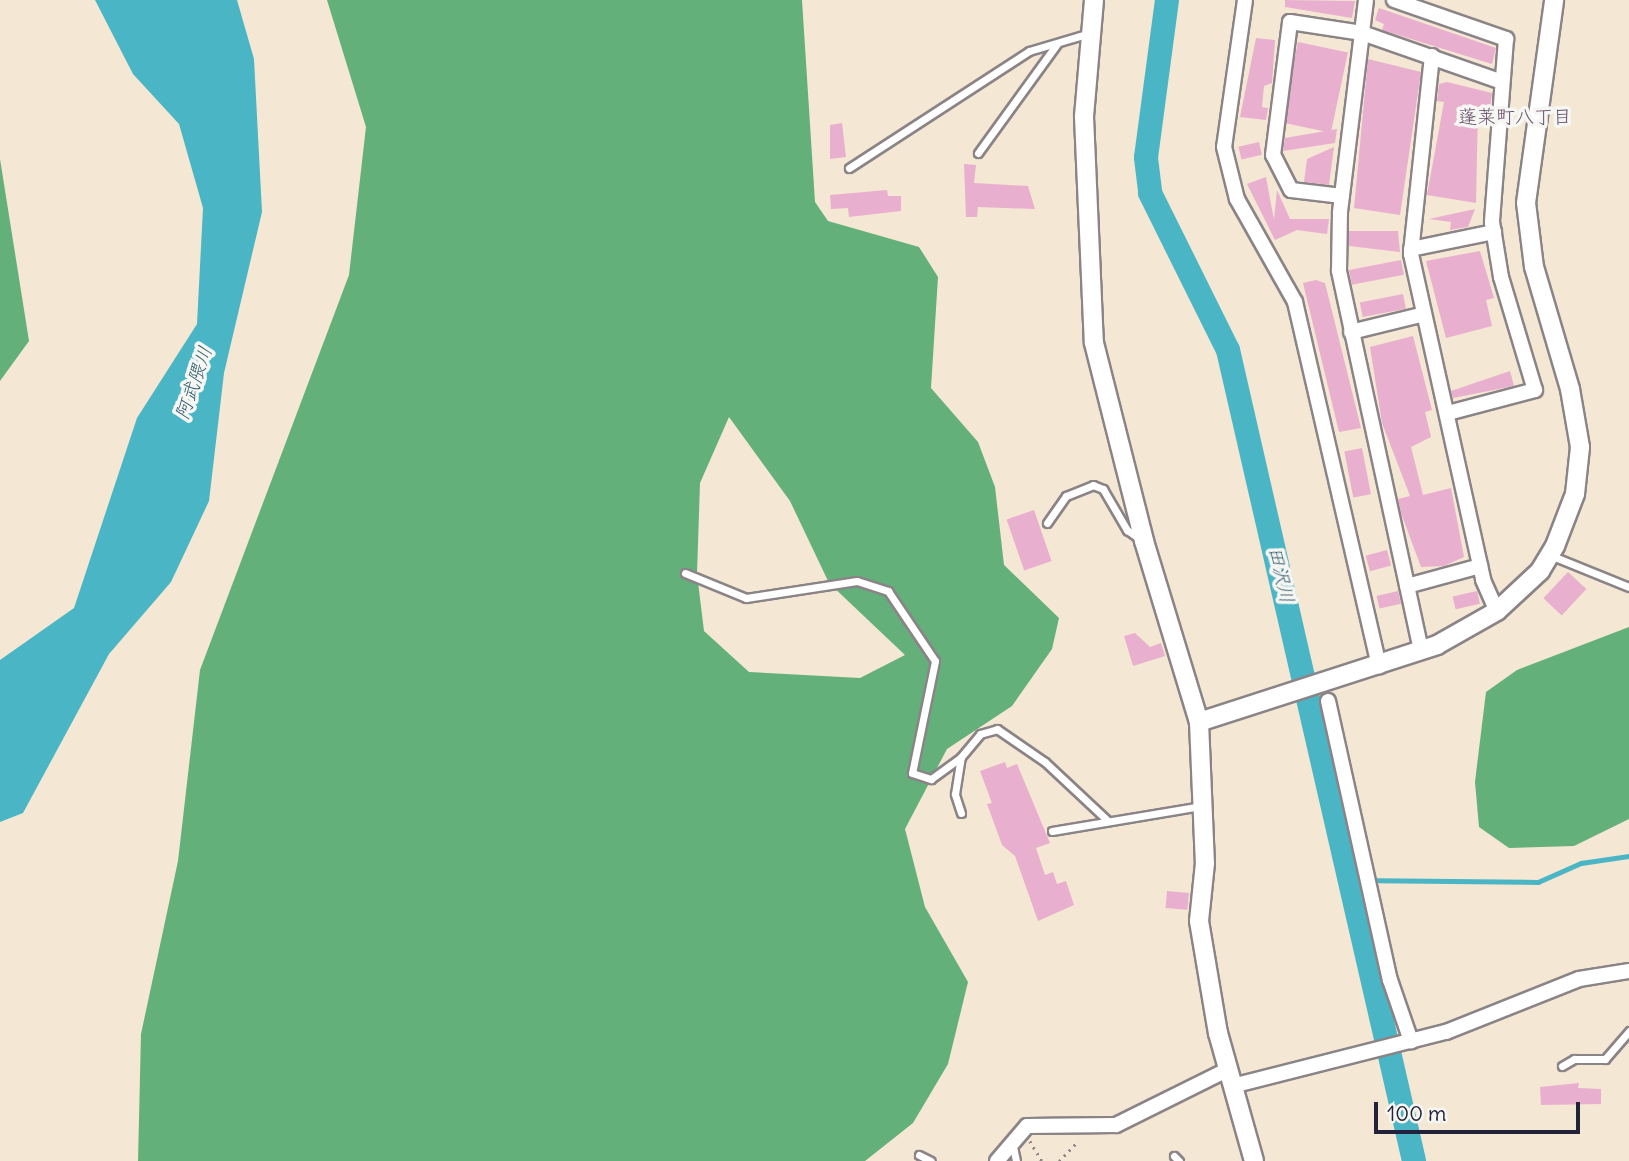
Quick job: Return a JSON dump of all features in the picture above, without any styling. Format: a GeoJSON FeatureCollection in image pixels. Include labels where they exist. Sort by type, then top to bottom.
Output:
{"type":"FeatureCollection","features":[{"type":"Feature","properties":{"kind":"street"},"geometry":{"type":"LineString","coordinates":[[1094,0],[1084,117],[1090,309],[1098,365],[1143,541],[1199,722],[1203,806],[1199,921],[1229,1078],[1254,1161]]}},
{"type":"Feature","properties":{"kind":"street"},"geometry":{"type":"LineString","coordinates":[[1245,0],[1224,147],[1237,199],[1295,302],[1378,666]]}},
{"type":"Feature","properties":{"kind":"street"},"geometry":{"type":"LineString","coordinates":[[1366,0],[1342,196],[1339,271],[1421,651]]}},
{"type":"Feature","properties":{"kind":"street"},"geometry":{"type":"LineString","coordinates":[[1394,0],[1506,39],[1490,184],[1494,232],[1535,390],[1448,412]]}},
{"type":"Feature","properties":{"kind":"street"},"geometry":{"type":"LineString","coordinates":[[1199,722],[1421,651],[1497,611],[1550,555],[1574,494],[1580,447],[1570,389],[1534,267],[1526,202],[1554,0]]}},
{"type":"Feature","properties":{"kind":"street"},"geometry":{"type":"LineString","coordinates":[[1342,196],[1292,190],[1273,155],[1290,22],[1362,33],[1502,82]]}},
{"type":"Feature","properties":{"kind":"street"},"geometry":{"type":"LineString","coordinates":[[1432,56],[1411,249],[1422,315],[1448,412],[1480,566],[1497,611]]}},
{"type":"Feature","properties":{"kind":"street"},"geometry":{"type":"LineString","coordinates":[[1411,249],[1494,232]]}},
{"type":"Feature","properties":{"kind":"street"},"geometry":{"type":"LineString","coordinates":[[1351,332],[1422,315]]}},
{"type":"Feature","properties":{"kind":"street"},"geometry":{"type":"LineString","coordinates":[[1407,586],[1480,566]]}},
{"type":"Feature","properties":{"kind":"street"},"geometry":{"type":"LineString","coordinates":[[1328,701],[1390,980],[1411,1041]]}},
{"type":"Feature","properties":{"kind":"street"},"geometry":{"type":"LineString","coordinates":[[997,1161],[1017,1134],[1116,1125],[1229,1078],[1411,1041],[1580,979],[1629,971]]}},
{"type":"Feature","properties":{"kind":"lane"},"geometry":{"type":"LineString","coordinates":[[849,169],[1029,51],[1091,33]]}},
{"type":"Feature","properties":{"kind":"lane"},"geometry":{"type":"LineString","coordinates":[[978,153],[1057,44]]}},
{"type":"Feature","properties":{"kind":"lane"},"geometry":{"type":"LineString","coordinates":[[1047,523],[1066,496],[1093,485],[1104,489],[1127,530],[1143,541]]}},
{"type":"Feature","properties":{"kind":"lane"},"geometry":{"type":"LineString","coordinates":[[1550,555],[1629,587]]}},
{"type":"Feature","properties":{"kind":"lane"},"geometry":{"type":"LineString","coordinates":[[685,573],[746,598],[858,582],[888,591],[935,662],[912,773],[931,779],[961,757],[989,730],[1012,735],[1108,821]]}},
{"type":"Feature","properties":{"kind":"lane"},"geometry":{"type":"LineString","coordinates":[[961,757],[955,794],[961,813]]}},
{"type":"Feature","properties":{"kind":"lane"},"geometry":{"type":"LineString","coordinates":[[1052,831],[1203,806]]}},
{"type":"Feature","properties":{"kind":"lane"},"geometry":{"type":"LineString","coordinates":[[1562,1066],[1574,1059],[1605,1059],[1629,1031]]}},
{"type":"Feature","properties":{"kind":"lane"},"geometry":{"type":"LineString","coordinates":[[1016,1161],[1017,1134]]}},
{"type":"Feature","properties":{"kind":"lane"},"geometry":{"type":"LineString","coordinates":[[919,1155],[931,1161]]}},
{"type":"Feature","properties":{"kind":"path"},"geometry":{"type":"LineString","coordinates":[[1059,1161],[1090,1128]]}},
{"type":"Feature","properties":{"kind":"path"},"geometry":{"type":"LineString","coordinates":[[1017,1134],[1042,1161]]}},
{"type":"Feature","properties":{"kind":"green space"},"geometry":{"type":"Polygon","coordinates":[[[327,0],[802,0],[815,202],[828,221],[919,247],[938,277],[931,388],[978,442],[995,487],[1004,565],[1059,618],[1052,649],[1012,706],[947,749],[905,829],[925,907],[968,982],[948,1064],[913,1123],[865,1161],[138,1161],[141,1034],[178,861],[200,670],[349,275],[366,127],[327,0]],[[729,417],[700,483],[697,574],[704,631],[749,672],[860,678],[905,655],[829,583],[790,501],[729,417]]]}},
{"type":"Feature","properties":{"kind":"green space"},"geometry":{"type":"Polygon","coordinates":[[[0,159],[29,341],[0,381],[0,159]]]}},
{"type":"Feature","properties":{"kind":"green space"},"geometry":{"type":"Polygon","coordinates":[[[1629,627],[1629,819],[1574,846],[1509,848],[1479,827],[1475,782],[1486,692],[1517,670],[1629,627]]]}},
{"type":"Feature","properties":{"kind":"water","name":"阿武隈川"},"geometry":{"type":"Polygon","coordinates":[[[95,0],[237,0],[254,59],[262,212],[224,373],[209,501],[171,582],[109,654],[23,813],[0,822],[0,660],[74,608],[137,418],[197,324],[203,208],[179,124],[133,74],[95,0]]]}},
{"type":"Feature","properties":{"kind":"building"},"geometry":{"type":"Polygon","coordinates":[[[1285,0],[1355,1],[1352,18],[1285,7],[1285,0]]]}},
{"type":"Feature","properties":{"kind":"building"},"geometry":{"type":"Polygon","coordinates":[[[1379,8],[1496,48],[1492,64],[1382,30],[1384,24],[1375,20],[1379,8]]]}},
{"type":"Feature","properties":{"kind":"building"},"geometry":{"type":"Polygon","coordinates":[[[1256,38],[1275,40],[1272,83],[1264,86],[1262,107],[1268,108],[1266,120],[1240,117],[1256,38]]]}},
{"type":"Feature","properties":{"kind":"building"},"geometry":{"type":"Polygon","coordinates":[[[1298,42],[1348,53],[1331,133],[1281,122],[1298,42]]]}},
{"type":"Feature","properties":{"kind":"building"},"geometry":{"type":"Polygon","coordinates":[[[1368,59],[1421,72],[1400,215],[1354,208],[1368,59]]]}},
{"type":"Feature","properties":{"kind":"building"},"geometry":{"type":"Polygon","coordinates":[[[1447,82],[1492,93],[1490,108],[1478,107],[1476,203],[1427,195],[1444,102],[1437,101],[1439,84],[1447,82]]]}},
{"type":"Feature","properties":{"kind":"building"},"geometry":{"type":"Polygon","coordinates":[[[842,123],[846,157],[830,159],[830,125],[842,123]]]}},
{"type":"Feature","properties":{"kind":"building"},"geometry":{"type":"Polygon","coordinates":[[[1337,129],[1335,143],[1283,151],[1285,138],[1337,129]]]}},
{"type":"Feature","properties":{"kind":"building"},"geometry":{"type":"Polygon","coordinates":[[[1259,142],[1262,155],[1241,159],[1239,147],[1259,142]]]}},
{"type":"Feature","properties":{"kind":"building"},"geometry":{"type":"Polygon","coordinates":[[[1334,147],[1329,185],[1304,182],[1307,159],[1334,147]]]}},
{"type":"Feature","properties":{"kind":"building"},"geometry":{"type":"Polygon","coordinates":[[[964,164],[976,165],[974,183],[1028,186],[1035,209],[978,207],[977,217],[966,217],[964,164]]]}},
{"type":"Feature","properties":{"kind":"building"},"geometry":{"type":"Polygon","coordinates":[[[1266,177],[1274,220],[1277,190],[1290,219],[1329,219],[1327,234],[1297,230],[1275,240],[1247,184],[1266,177]]]}},
{"type":"Feature","properties":{"kind":"building"},"geometry":{"type":"Polygon","coordinates":[[[887,190],[888,196],[901,196],[901,211],[849,217],[848,208],[831,209],[830,195],[887,190]]]}},
{"type":"Feature","properties":{"kind":"building"},"geometry":{"type":"Polygon","coordinates":[[[1475,209],[1468,227],[1450,230],[1451,222],[1429,219],[1475,209]]]}},
{"type":"Feature","properties":{"kind":"building"},"geometry":{"type":"Polygon","coordinates":[[[1349,231],[1398,231],[1400,252],[1349,246],[1349,231]]]}},
{"type":"Feature","properties":{"kind":"building"},"geometry":{"type":"Polygon","coordinates":[[[1480,251],[1494,298],[1486,300],[1492,326],[1446,338],[1426,261],[1480,251]]]}},
{"type":"Feature","properties":{"kind":"building"},"geometry":{"type":"Polygon","coordinates":[[[1401,260],[1404,275],[1352,285],[1349,270],[1401,260]]]}},
{"type":"Feature","properties":{"kind":"building"},"geometry":{"type":"Polygon","coordinates":[[[1316,280],[1325,283],[1361,428],[1339,432],[1303,283],[1316,280]]]}},
{"type":"Feature","properties":{"kind":"building"},"geometry":{"type":"Polygon","coordinates":[[[1403,294],[1406,309],[1363,317],[1360,302],[1403,294]]]}},
{"type":"Feature","properties":{"kind":"building"},"geometry":{"type":"Polygon","coordinates":[[[1413,336],[1432,410],[1425,412],[1431,437],[1411,447],[1423,495],[1451,488],[1464,557],[1444,566],[1421,567],[1401,513],[1398,499],[1410,496],[1382,423],[1370,347],[1413,336]]]}},
{"type":"Feature","properties":{"kind":"building"},"geometry":{"type":"Polygon","coordinates":[[[1510,371],[1514,386],[1453,398],[1451,391],[1510,371]]]}},
{"type":"Feature","properties":{"kind":"building"},"geometry":{"type":"Polygon","coordinates":[[[1362,448],[1371,494],[1353,498],[1344,451],[1362,448]]]}},
{"type":"Feature","properties":{"kind":"building"},"geometry":{"type":"Polygon","coordinates":[[[1034,510],[1052,561],[1024,570],[1007,519],[1034,510]]]}},
{"type":"Feature","properties":{"kind":"building"},"geometry":{"type":"Polygon","coordinates":[[[1387,550],[1391,565],[1370,571],[1366,556],[1387,550]]]}},
{"type":"Feature","properties":{"kind":"building"},"geometry":{"type":"Polygon","coordinates":[[[1568,572],[1586,589],[1562,615],[1543,598],[1568,572]]]}},
{"type":"Feature","properties":{"kind":"building"},"geometry":{"type":"Polygon","coordinates":[[[1398,591],[1401,604],[1379,609],[1377,596],[1398,591]]]}},
{"type":"Feature","properties":{"kind":"building"},"geometry":{"type":"Polygon","coordinates":[[[1477,591],[1480,604],[1456,609],[1453,597],[1477,591]]]}},
{"type":"Feature","properties":{"kind":"building"},"geometry":{"type":"Polygon","coordinates":[[[1135,633],[1150,647],[1161,643],[1165,656],[1133,666],[1124,636],[1135,633]]]}},
{"type":"Feature","properties":{"kind":"building"},"geometry":{"type":"Polygon","coordinates":[[[1005,762],[1007,768],[1017,764],[1050,843],[1036,848],[1045,875],[1053,872],[1057,884],[1066,881],[1074,905],[1038,921],[1015,856],[1002,845],[987,804],[992,803],[980,771],[1005,762]]]}},
{"type":"Feature","properties":{"kind":"building"},"geometry":{"type":"Polygon","coordinates":[[[1167,891],[1189,893],[1187,910],[1166,908],[1167,891]]]}},
{"type":"Feature","properties":{"kind":"building"},"geometry":{"type":"Polygon","coordinates":[[[1579,1083],[1578,1088],[1601,1089],[1601,1104],[1541,1105],[1540,1087],[1579,1083]]]}},
{"type":"Feature","properties":{"kind":"waterway","name":"田沢川"},"geometry":{"type":"LineString","coordinates":[[1167,0],[1146,158],[1150,193],[1228,350],[1414,1161]]}},
{"type":"Feature","properties":{"kind":"waterway"},"geometry":{"type":"LineString","coordinates":[[1352,880],[1538,882],[1581,863],[1629,856]]}},
{"type":"Feature","properties":{"kind":"district","name":"蓬莱町八丁目"},"geometry":{"type":"Point","coordinates":[1515,117]}}]}
